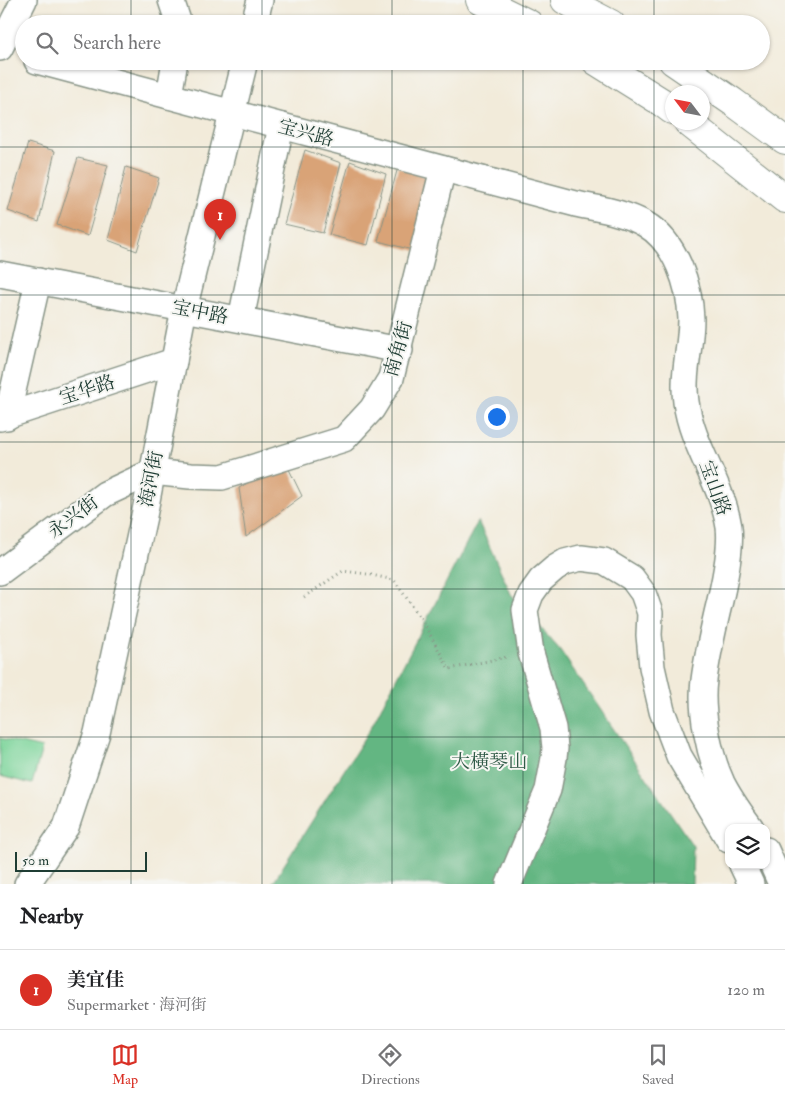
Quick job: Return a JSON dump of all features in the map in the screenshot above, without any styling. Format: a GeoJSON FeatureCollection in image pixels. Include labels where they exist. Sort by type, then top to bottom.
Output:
{"type":"FeatureCollection","features":[{"type":"Feature","properties":{"kind":"main road"},"geometry":{"type":"LineString","coordinates":[[480,0],[511,15]]}},
{"type":"Feature","properties":{"kind":"main road"},"geometry":{"type":"LineString","coordinates":[[565,0],[593,15]]}},
{"type":"Feature","properties":{"kind":"main road"},"geometry":{"type":"LineString","coordinates":[[610,70],[665,105]]}},
{"type":"Feature","properties":{"kind":"main road"},"geometry":{"type":"LineString","coordinates":[[685,70],[785,140]]}},
{"type":"Feature","properties":{"kind":"main road"},"geometry":{"type":"LineString","coordinates":[[698,130],[785,199]]}},
{"type":"Feature","properties":{"kind":"street"},"geometry":{"type":"LineString","coordinates":[[17,15],[24,0]]}},
{"type":"Feature","properties":{"kind":"street"},"geometry":{"type":"LineString","coordinates":[[171,0],[175,15]]}},
{"type":"Feature","properties":{"kind":"street"},"geometry":{"type":"LineString","coordinates":[[256,15],[260,0]]}},
{"type":"Feature","properties":{"kind":"street"},"geometry":{"type":"LineString","coordinates":[[15,19],[0,50],[15,55]]}},
{"type":"Feature","properties":{"kind":"street","name":"宝兴路"},"geometry":{"type":"LineString","coordinates":[[71,70],[576,204]]}},
{"type":"Feature","properties":{"kind":"street"},"geometry":{"type":"LineString","coordinates":[[169,96],[173,70]]}},
{"type":"Feature","properties":{"kind":"street","name":"海河街"},"geometry":{"type":"LineString","coordinates":[[27,884],[66,827],[97,733],[184,309],[243,70]]}},
{"type":"Feature","properties":{"kind":"street"},"geometry":{"type":"LineString","coordinates":[[241,319],[281,126]]}},
{"type":"Feature","properties":{"kind":"street","name":"南角街"},"geometry":{"type":"LineString","coordinates":[[152,472],[222,477],[344,439],[372,409],[392,378],[443,169]]}},
{"type":"Feature","properties":{"kind":"street","name":"宝山路"},"geometry":{"type":"LineString","coordinates":[[576,204],[623,214],[646,224],[663,240],[673,253],[687,288],[691,319],[689,350],[684,379],[686,402],[693,431],[723,502],[729,528],[723,590],[703,682],[705,727],[722,784],[748,824]]}},
{"type":"Feature","properties":{"kind":"street","name":"宝中路"},"geometry":{"type":"LineString","coordinates":[[0,274],[400,350]]}},
{"type":"Feature","properties":{"kind":"street"},"geometry":{"type":"LineString","coordinates":[[4,417],[38,281]]}},
{"type":"Feature","properties":{"kind":"street","name":"宝华路"},"geometry":{"type":"LineString","coordinates":[[4,417],[174,361]]}},
{"type":"Feature","properties":{"kind":"street","name":"永兴街"},"geometry":{"type":"LineString","coordinates":[[0,572],[104,494],[152,472]]}},
{"type":"Feature","properties":{"kind":"street"},"geometry":{"type":"LineString","coordinates":[[509,884],[548,790],[555,748],[553,728],[531,653],[525,610],[531,594],[540,580],[560,565],[581,558],[604,562],[619,570],[632,578],[643,593],[650,613],[649,635],[652,667],[662,710],[679,756],[725,833]]}},
{"type":"Feature","properties":{"kind":"street"},"geometry":{"type":"LineString","coordinates":[[770,859],[781,884]]}},
{"type":"Feature","properties":{"kind":"street"},"geometry":{"type":"LineString","coordinates":[[744,869],[751,884]]}},
{"type":"Feature","properties":{"kind":"path"},"geometry":{"type":"LineString","coordinates":[[304,597],[343,571],[394,580],[422,620],[450,669],[507,657]]}},
{"type":"Feature","properties":{"kind":"green space","name":"大橫琴山"},"geometry":{"type":"Polygon","coordinates":[[[478,521],[511,594],[560,650],[693,846],[692,884],[272,884],[369,731],[478,521]]]}},
{"type":"Feature","properties":{"kind":"green space"},"geometry":{"type":"Polygon","coordinates":[[[0,738],[42,748],[32,784],[0,776],[0,738]]]}},
{"type":"Feature","properties":{"kind":"building"},"geometry":{"type":"Polygon","coordinates":[[[28,143],[55,151],[39,222],[8,211],[28,143]]]}},
{"type":"Feature","properties":{"kind":"building"},"geometry":{"type":"Polygon","coordinates":[[[305,150],[341,163],[323,233],[284,224],[305,150]]]}},
{"type":"Feature","properties":{"kind":"building"},"geometry":{"type":"Polygon","coordinates":[[[78,158],[108,165],[88,236],[57,225],[78,158]]]}},
{"type":"Feature","properties":{"kind":"building"},"geometry":{"type":"Polygon","coordinates":[[[350,161],[386,174],[368,245],[329,235],[350,161]]]}},
{"type":"Feature","properties":{"kind":"building"},"geometry":{"type":"Polygon","coordinates":[[[126,167],[159,178],[137,251],[108,240],[126,167]]]}},
{"type":"Feature","properties":{"kind":"building"},"geometry":{"type":"Polygon","coordinates":[[[398,167],[435,180],[416,251],[378,241],[398,167]]]}},
{"type":"Feature","properties":{"kind":"building"},"geometry":{"type":"Polygon","coordinates":[[[285,461],[302,496],[246,537],[239,488],[285,461]]]}},
{"type":"Feature","properties":{"kind":"place","name":"美宜佳"},"geometry":{"type":"Point","coordinates":[220,240]}}]}
